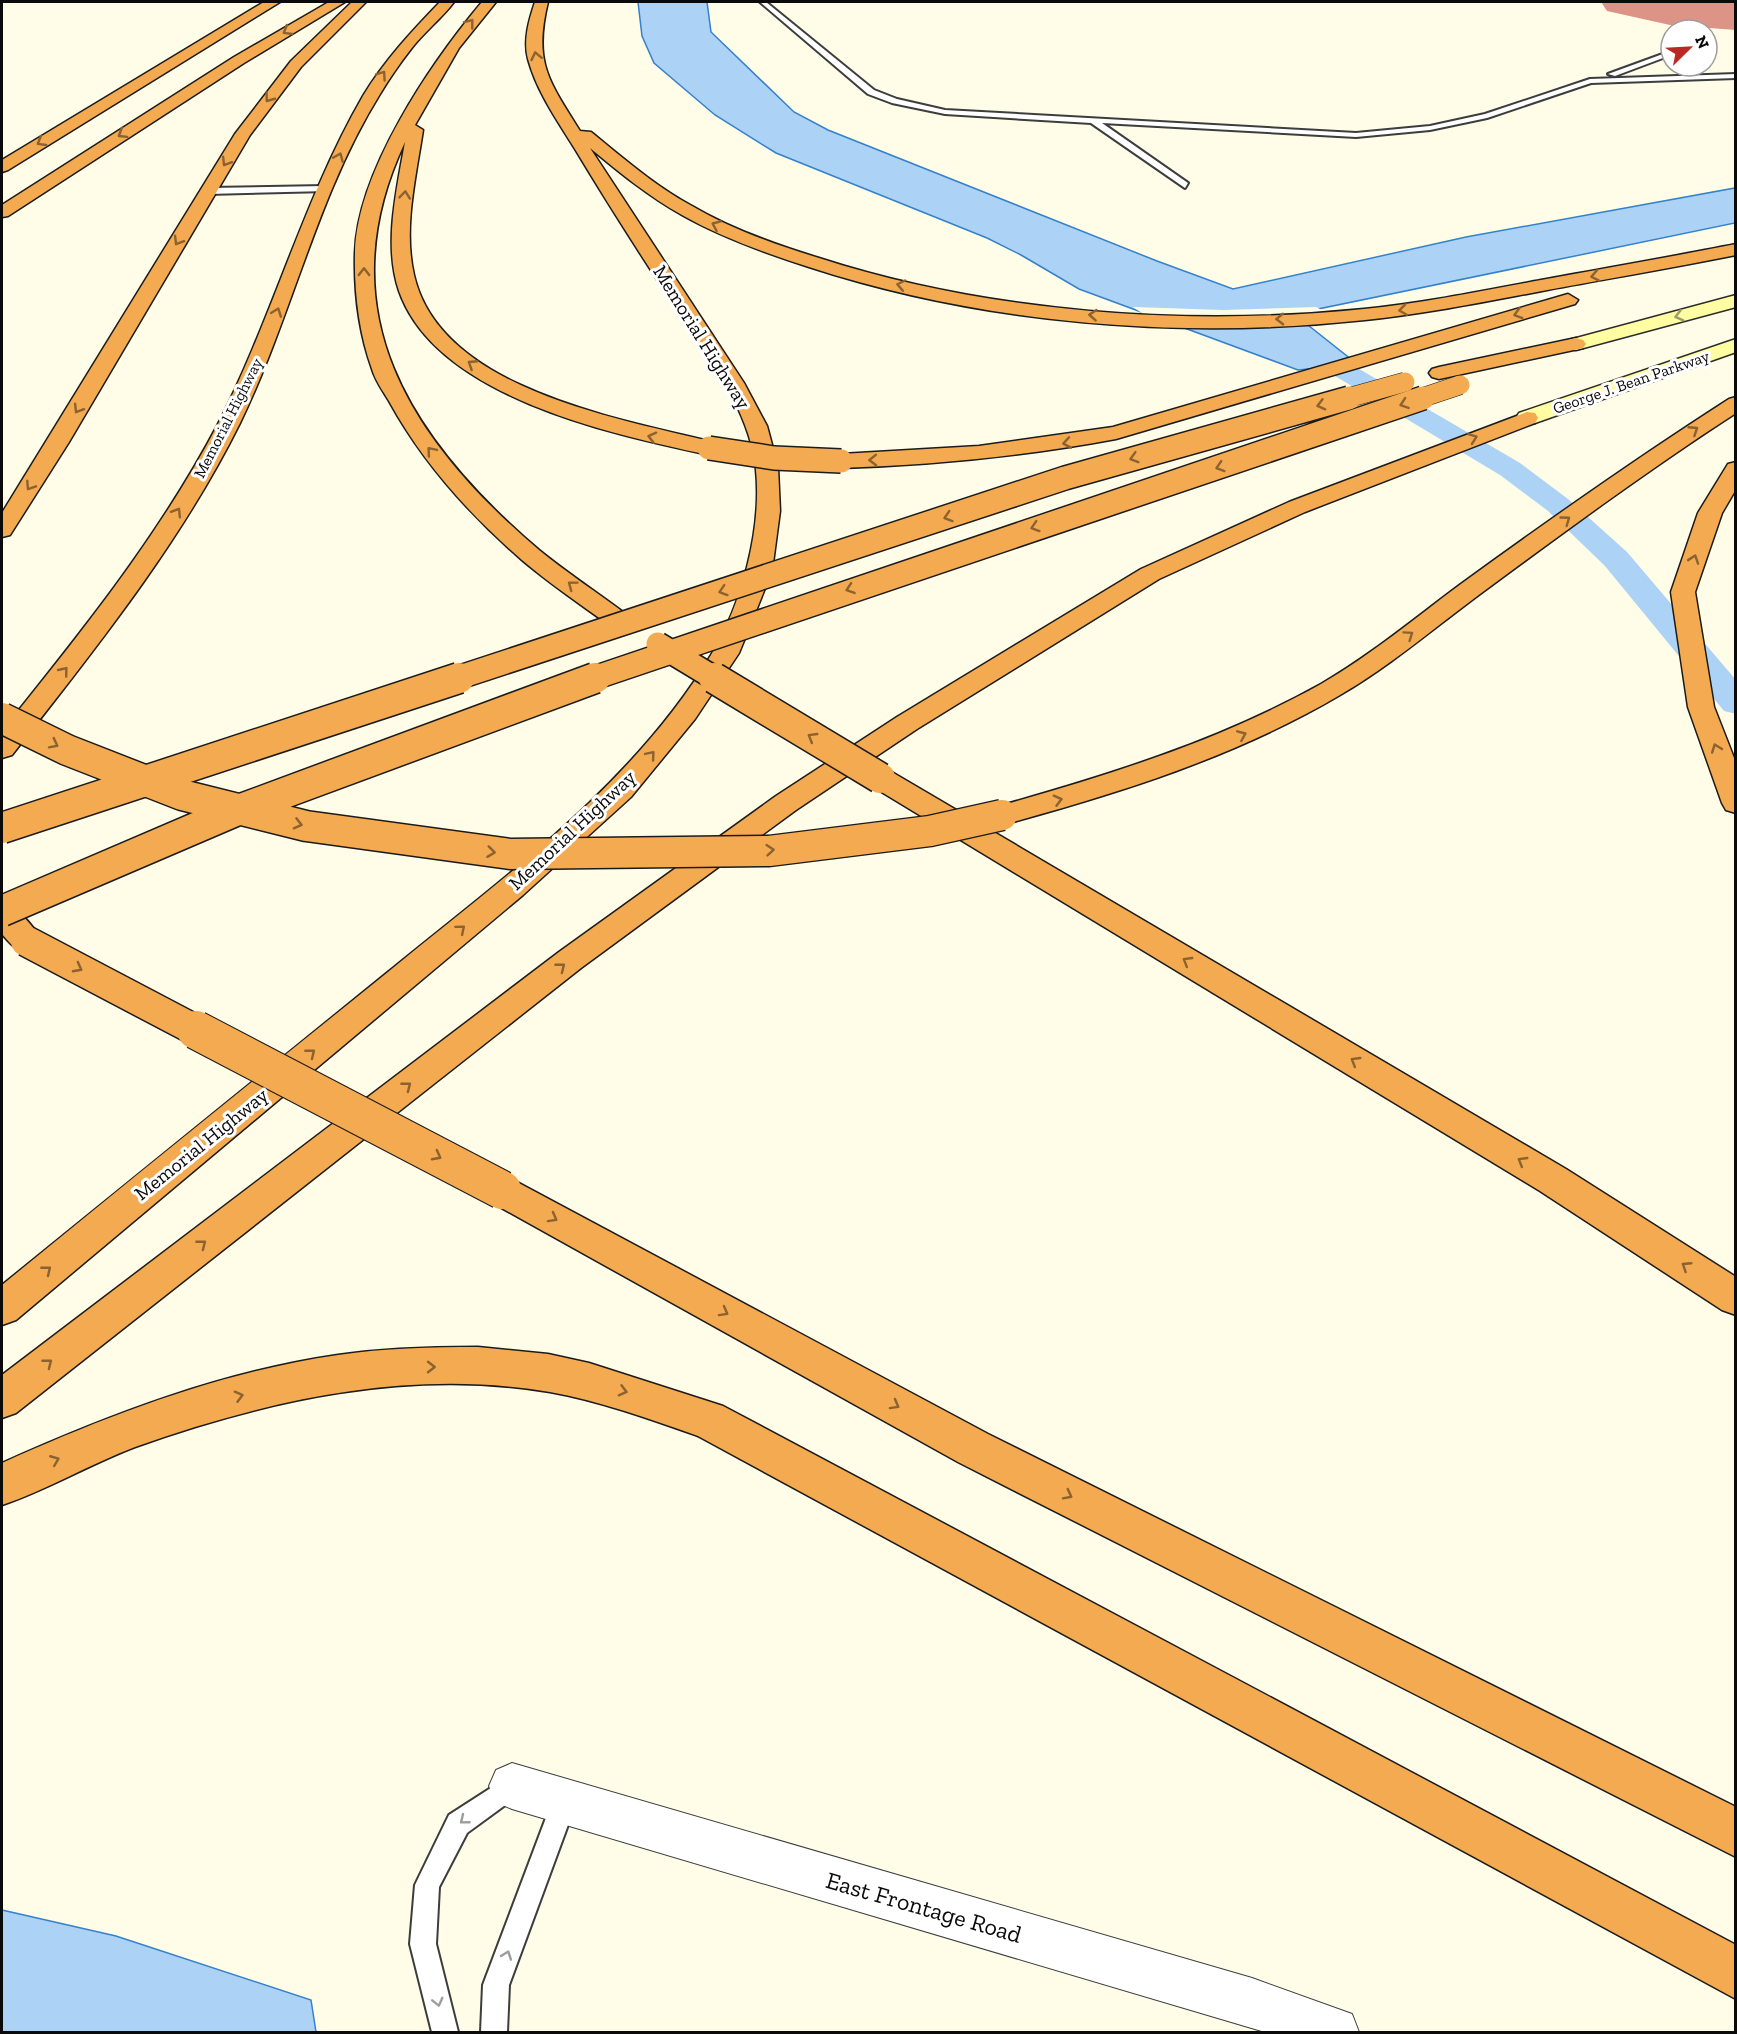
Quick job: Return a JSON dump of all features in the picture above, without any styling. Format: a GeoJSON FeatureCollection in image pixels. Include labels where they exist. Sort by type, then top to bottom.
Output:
{"type":"FeatureCollection","features":[{"type":"Feature","properties":{"kind":"highway"},"geometry":{"type":"LineString","coordinates":[[124,75],[235,17],[272,2]]}},
{"type":"Feature","properties":{"kind":"highway"},"geometry":{"type":"LineString","coordinates":[[2,167],[272,2]]}},
{"type":"Feature","properties":{"kind":"highway"},"geometry":{"type":"LineString","coordinates":[[2,212],[239,60],[338,2]]}},
{"type":"Feature","properties":{"kind":"highway"},"geometry":{"type":"LineString","coordinates":[[2,530],[58,442],[208,191],[269,97],[302,58],[359,2]]}},
{"type":"Feature","properties":{"kind":"highway","name":"Memorial Highway"},"geometry":{"type":"LineString","coordinates":[[2,750],[86,643],[146,560],[192,488],[228,425],[256,367],[352,126],[373,88],[407,43],[447,2]]}},
{"type":"Feature","properties":{"kind":"highway"},"geometry":{"type":"LineString","coordinates":[[489,2],[453,46],[424,92],[384,169],[368,224],[364,282],[368,313],[382,370],[421,440],[464,491],[531,555],[618,620],[1553,1180],[1736,1298]]}},
{"type":"Feature","properties":{"kind":"highway","name":"Memorial Highway"},"geometry":{"type":"LineString","coordinates":[[2,1308],[503,894],[621,790],[685,713],[726,653],[760,571],[768,511],[767,467],[756,426],[734,382],[625,217],[557,108],[535,58],[534,30],[541,2]]}},
{"type":"Feature","properties":{"kind":"highway"},"geometry":{"type":"LineString","coordinates":[[424,92],[418,112],[406,183],[403,267],[410,293],[429,326],[459,355],[495,379],[533,399],[603,424],[709,448],[774,458],[841,460],[963,456],[1063,444],[1116,433],[1736,251]]}},
{"type":"Feature","properties":{"kind":"highway"},"geometry":{"type":"LineString","coordinates":[[557,108],[622,167],[663,197],[702,219],[764,246],[872,279],[951,296],[1032,309],[1152,318],[1246,320],[1338,317],[1444,304],[1736,251]]}},
{"type":"Feature","properties":{"kind":"highway"},"geometry":{"type":"LineString","coordinates":[[2,828],[1065,478],[1576,344]]}},
{"type":"Feature","properties":{"kind":"highway"},"geometry":{"type":"LineString","coordinates":[[1449,379],[445,730],[269,797],[84,873],[2,913],[14,937],[502,1190],[973,1448],[1736,1833]]}},
{"type":"Feature","properties":{"kind":"highway"},"geometry":{"type":"LineString","coordinates":[[2,718],[67,750],[182,795],[306,826],[407,842],[510,854],[688,854],[769,851],[930,831],[1088,792],[1169,765],[1255,730],[1333,688],[1653,456],[1736,403]]}},
{"type":"Feature","properties":{"kind":"highway"},"geometry":{"type":"LineString","coordinates":[[2,1399],[570,960],[786,803],[907,723],[1150,574],[1297,507],[1527,418]]}},
{"type":"Feature","properties":{"kind":"highway"},"geometry":{"type":"LineString","coordinates":[[1736,470],[1710,513],[1683,592],[1701,707],[1736,803]]}},
{"type":"Feature","properties":{"kind":"highway"},"geometry":{"type":"LineString","coordinates":[[2,1484],[136,1428],[197,1407],[278,1386],[348,1374],[413,1367],[480,1366],[548,1373],[627,1392],[709,1420],[1736,1972]]}},
{"type":"Feature","properties":{"kind":"street"},"geometry":{"type":"LineString","coordinates":[[1576,344],[1736,301]]}},
{"type":"Feature","properties":{"kind":"street","name":"George J. Bean Parkway"},"geometry":{"type":"LineString","coordinates":[[1527,418],[1736,345]]}},
{"type":"Feature","properties":{"kind":"street","name":"East Frontage Road"},"geometry":{"type":"LineString","coordinates":[[512,1786],[1252,2003],[1334,2032]]}},
{"type":"Feature","properties":{"kind":"lane"},"geometry":{"type":"LineString","coordinates":[[763,2],[871,92],[895,101],[945,112],[1356,135],[1430,128],[1487,116],[1659,57]]}},
{"type":"Feature","properties":{"kind":"lane"},"geometry":{"type":"LineString","coordinates":[[1590,81],[1736,76]]}},
{"type":"Feature","properties":{"kind":"lane"},"geometry":{"type":"LineString","coordinates":[[1094,121],[1185,184]]}},
{"type":"Feature","properties":{"kind":"lane"},"geometry":{"type":"LineString","coordinates":[[208,191],[326,189]]}},
{"type":"Feature","properties":{"kind":"lane"},"geometry":{"type":"LineString","coordinates":[[445,2032],[423,1944],[427,1886],[458,1824],[512,1786]]}},
{"type":"Feature","properties":{"kind":"lane"},"geometry":{"type":"LineString","coordinates":[[494,2032],[496,1984],[564,1802]]}},
{"type":"Feature","properties":{"kind":"water"},"geometry":{"type":"Polygon","coordinates":[[[638,2],[707,2],[711,32],[794,112],[828,130],[1233,289],[1466,237],[1735,188],[1735,223],[1294,314],[1357,364],[1298,370],[1079,289],[987,238],[776,153],[715,115],[654,63],[642,36],[638,2]]]}},
{"type":"Feature","properties":{"kind":"water"},"geometry":{"type":"Polygon","coordinates":[[[2,1910],[116,1936],[311,2000],[316,2032],[2,2032],[2,1910]]]}},
{"type":"Feature","properties":{"kind":"pier"},"geometry":{"type":"Polygon","coordinates":[[[1133,307],[1223,310],[1316,307],[1324,311],[1300,316],[1312,326],[1175,327],[1149,318],[1133,307]]]}},
{"type":"Feature","properties":{"kind":"waterway"},"geometry":{"type":"LineString","coordinates":[[1299,344],[1510,469],[1558,505],[1616,559],[1736,703]]}},
{"type":"Feature","properties":{"kind":"taxiway"},"geometry":{"type":"LineString","coordinates":[[1623,2],[1670,12],[1736,17]]}}]}
